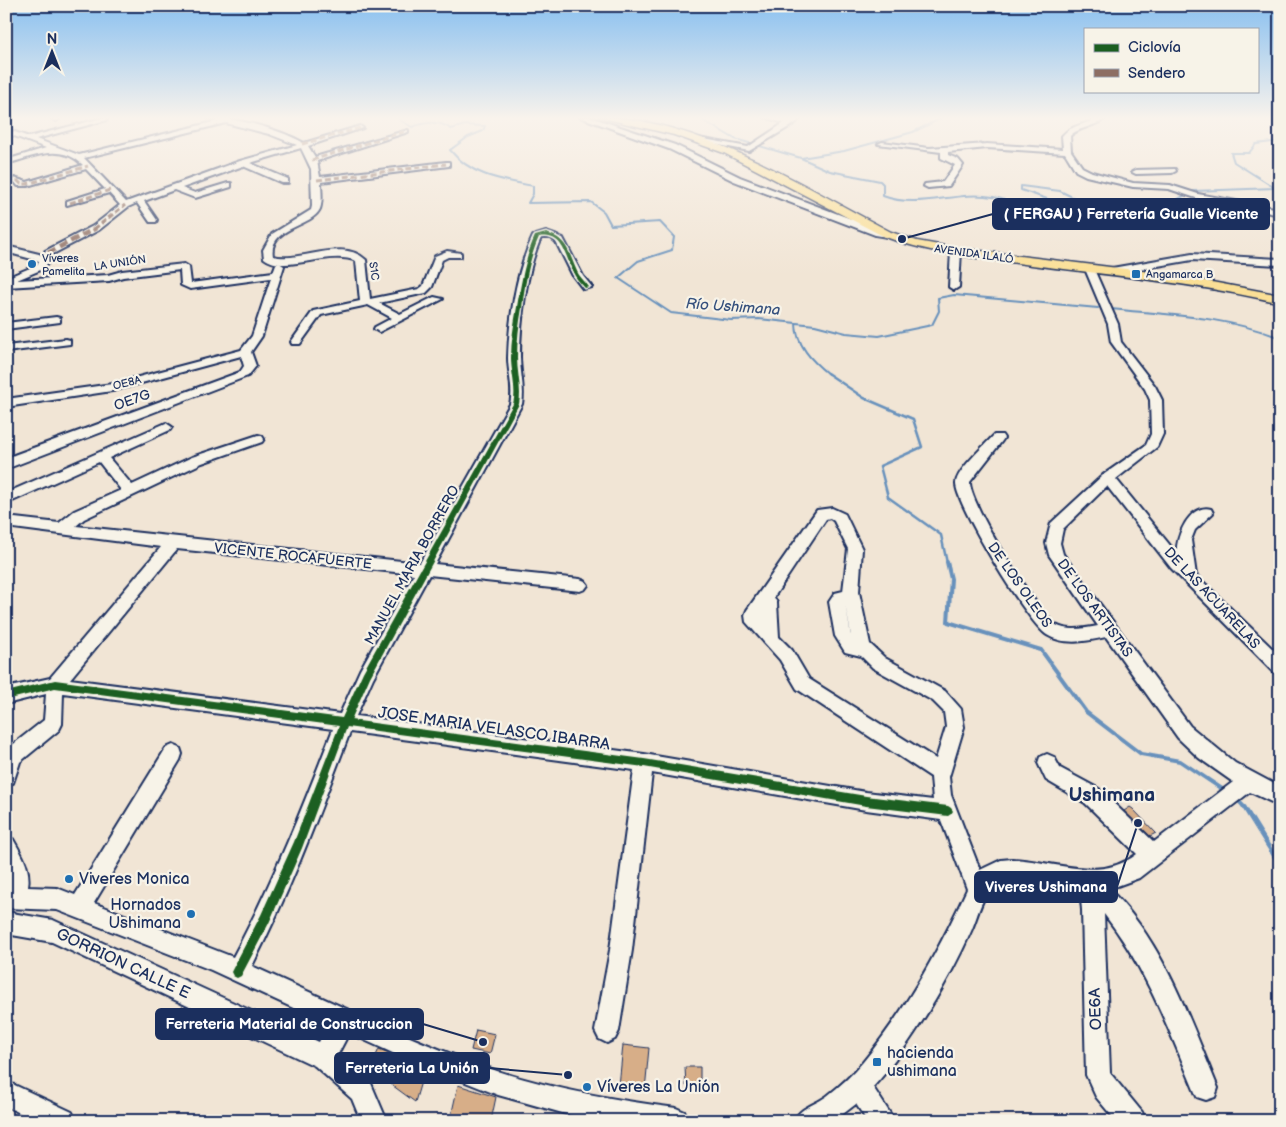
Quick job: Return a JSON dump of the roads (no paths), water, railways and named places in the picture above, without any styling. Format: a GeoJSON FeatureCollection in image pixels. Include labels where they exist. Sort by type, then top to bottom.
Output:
{"type":"FeatureCollection","features":[{"type":"Feature","properties":{"kind":"main road","name":"AVENIDA ILALÓ"},"geometry":{"type":"LineString","coordinates":[[765,170],[887,234],[911,243],[956,251],[1217,285],[1280,299]]}},
{"type":"Feature","properties":{"kind":"street"},"geometry":{"type":"LineString","coordinates":[[16,180],[21,184],[27,184],[76,170]]}},
{"type":"Feature","properties":{"kind":"street"},"geometry":{"type":"LineString","coordinates":[[91,170],[125,205]]}},
{"type":"Feature","properties":{"kind":"street"},"geometry":{"type":"LineString","coordinates":[[48,253],[96,228],[125,205],[225,170]]}},
{"type":"Feature","properties":{"kind":"street"},"geometry":{"type":"LineString","coordinates":[[258,170],[285,181]]}},
{"type":"Feature","properties":{"kind":"street"},"geometry":{"type":"LineString","coordinates":[[245,352],[257,336],[277,274],[280,260],[267,255],[272,242],[278,233],[314,212],[317,208],[317,180],[314,170]]}},
{"type":"Feature","properties":{"kind":"street"},"geometry":{"type":"LineString","coordinates":[[317,180],[401,170]]}},
{"type":"Feature","properties":{"kind":"street"},"geometry":{"type":"LineString","coordinates":[[718,170],[737,179],[878,233],[887,234]]}},
{"type":"Feature","properties":{"kind":"street"},"geometry":{"type":"LineString","coordinates":[[928,186],[946,184],[956,170]]}},
{"type":"Feature","properties":{"kind":"street"},"geometry":{"type":"LineString","coordinates":[[1080,170],[1088,174],[1133,185],[1170,187],[1196,196],[1280,212]]}},
{"type":"Feature","properties":{"kind":"street"},"geometry":{"type":"LineString","coordinates":[[1136,172],[1172,171],[1174,176],[1170,187]]}},
{"type":"Feature","properties":{"kind":"street"},"geometry":{"type":"LineString","coordinates":[[176,188],[195,196],[228,185]]}},
{"type":"Feature","properties":{"kind":"street"},"geometry":{"type":"LineString","coordinates":[[70,204],[110,190]]}},
{"type":"Feature","properties":{"kind":"street"},"geometry":{"type":"LineString","coordinates":[[139,200],[153,220]]}},
{"type":"Feature","properties":{"kind":"street","name":"MANUEL MARIA BORRERO"},"geometry":{"type":"LineString","coordinates":[[237,972],[265,919],[298,844],[345,722],[366,675],[516,404],[518,394],[514,351],[520,304],[537,236],[550,235],[561,242],[569,251],[577,275],[586,287]]}},
{"type":"Feature","properties":{"kind":"street"},"geometry":{"type":"LineString","coordinates":[[6,250],[36,256],[45,260],[43,265],[6,283]]}},
{"type":"Feature","properties":{"kind":"street"},"geometry":{"type":"LineString","coordinates":[[954,287],[956,251]]}},
{"type":"Feature","properties":{"kind":"street","name":"S1C"},"geometry":{"type":"LineString","coordinates":[[280,260],[336,254],[356,256],[361,260],[366,302]]}},
{"type":"Feature","properties":{"kind":"street"},"geometry":{"type":"LineString","coordinates":[[296,342],[317,313],[422,291],[427,287],[438,258],[447,254],[458,255]]}},
{"type":"Feature","properties":{"kind":"street"},"geometry":{"type":"LineString","coordinates":[[1112,271],[1192,257],[1276,263]]}},
{"type":"Feature","properties":{"kind":"street","name":"LA UNIÓN"},"geometry":{"type":"LineString","coordinates":[[6,283],[109,278],[122,274],[184,267],[186,285],[190,286],[277,274]]}},
{"type":"Feature","properties":{"kind":"street","name":"DE LOS ARTISTAS"},"geometry":{"type":"LineString","coordinates":[[1090,269],[1113,324],[1116,342],[1151,389],[1156,400],[1157,434],[1151,447],[1108,478],[1056,528],[1053,544],[1056,555],[1184,732],[1206,754],[1235,791],[1280,797]]}},
{"type":"Feature","properties":{"kind":"street"},"geometry":{"type":"LineString","coordinates":[[6,270],[24,274]]}},
{"type":"Feature","properties":{"kind":"street"},"geometry":{"type":"LineString","coordinates":[[379,329],[438,299]]}},
{"type":"Feature","properties":{"kind":"street"},"geometry":{"type":"LineString","coordinates":[[366,302],[399,318]]}},
{"type":"Feature","properties":{"kind":"street"},"geometry":{"type":"LineString","coordinates":[[6,326],[56,320]]}},
{"type":"Feature","properties":{"kind":"street"},"geometry":{"type":"LineString","coordinates":[[6,349],[66,342]]}},
{"type":"Feature","properties":{"kind":"street","name":"OE8A"},"geometry":{"type":"LineString","coordinates":[[6,403],[112,387],[245,352]]}},
{"type":"Feature","properties":{"kind":"street","name":"OE7G"},"geometry":{"type":"LineString","coordinates":[[6,465],[13,459],[244,374],[250,366],[245,352]]}},
{"type":"Feature","properties":{"kind":"street"},"geometry":{"type":"LineString","coordinates":[[6,499],[166,427]]}},
{"type":"Feature","properties":{"kind":"street","name":"DE LOS OLEOS"},"geometry":{"type":"LineString","coordinates":[[998,438],[965,476],[963,481],[965,494],[996,556],[1047,628],[1062,635],[1071,636],[1112,630]]}},
{"type":"Feature","properties":{"kind":"street"},"geometry":{"type":"LineString","coordinates":[[62,529],[79,516],[129,491],[210,454],[258,439]]}},
{"type":"Feature","properties":{"kind":"street"},"geometry":{"type":"LineString","coordinates":[[101,456],[129,491]]}},
{"type":"Feature","properties":{"kind":"street","name":"DE LAS ACUARELAS"},"geometry":{"type":"LineString","coordinates":[[1108,478],[1189,577],[1280,667]]}},
{"type":"Feature","properties":{"kind":"street"},"geometry":{"type":"LineString","coordinates":[[941,773],[803,684],[786,655],[753,620],[765,598],[822,514],[828,513],[840,518],[855,549],[851,582],[852,597],[864,650],[879,663],[939,696],[952,709],[955,727],[941,773],[941,795],[978,890]]}},
{"type":"Feature","properties":{"kind":"street"},"geometry":{"type":"LineString","coordinates":[[1189,577],[1182,547],[1183,538],[1188,528],[1206,513]]}},
{"type":"Feature","properties":{"kind":"street","name":"VICENTE ROCAFUERTE"},"geometry":{"type":"LineString","coordinates":[[6,522],[173,543],[580,585]]}},
{"type":"Feature","properties":{"kind":"street"},"geometry":{"type":"LineString","coordinates":[[6,777],[12,757],[53,724],[55,684],[173,543]]}},
{"type":"Feature","properties":{"kind":"street","name":"JOSE MARIA VELASCO IBARRA"},"geometry":{"type":"LineString","coordinates":[[6,696],[55,684],[644,763],[866,801],[948,811]]}},
{"type":"Feature","properties":{"kind":"street"},"geometry":{"type":"LineString","coordinates":[[79,908],[172,754]]}},
{"type":"Feature","properties":{"kind":"street"},"geometry":{"type":"LineString","coordinates":[[1047,762],[1053,774],[1092,796],[1153,855]]}},
{"type":"Feature","properties":{"kind":"street"},"geometry":{"type":"LineString","coordinates":[[606,1031],[621,950],[644,763]]}},
{"type":"Feature","properties":{"kind":"street"},"geometry":{"type":"LineString","coordinates":[[807,1121],[834,1106],[858,1086],[899,1033],[940,968],[970,912],[978,890],[986,877],[1006,868],[1089,883],[1121,876],[1132,871],[1235,791]]}},
{"type":"Feature","properties":{"kind":"street"},"geometry":{"type":"LineString","coordinates":[[6,846],[20,874],[11,896],[57,899],[216,961],[343,1020],[498,1083],[597,1110],[676,1121]]}},
{"type":"Feature","properties":{"kind":"street"},"geometry":{"type":"LineString","coordinates":[[1089,883],[1112,908],[1140,947],[1169,1004],[1206,1088]]}},
{"type":"Feature","properties":{"kind":"street","name":"OE6A"},"geometry":{"type":"LineString","coordinates":[[1089,883],[1093,910],[1098,1075],[1105,1088],[1132,1121]]}},
{"type":"Feature","properties":{"kind":"street","name":"GORRION CALLE E"},"geometry":{"type":"LineString","coordinates":[[6,922],[53,931],[324,1057],[360,1090],[374,1121]]}},
{"type":"Feature","properties":{"kind":"street"},"geometry":{"type":"LineString","coordinates":[[324,1057],[343,1020]]}},
{"type":"Feature","properties":{"kind":"street"},"geometry":{"type":"LineString","coordinates":[[858,1086],[882,1121]]}},
{"type":"Feature","properties":{"kind":"street"},"geometry":{"type":"LineString","coordinates":[[6,1093],[63,1121]]}},
{"type":"Feature","properties":{"kind":"waterway","name":"Río Ushimana"},"geometry":{"type":"LineString","coordinates":[[474,170],[488,176],[533,186],[533,194],[528,203],[591,202],[604,212],[611,225],[660,222],[674,237],[672,250],[638,261],[618,278],[671,313],[731,320],[759,319],[815,325],[846,333],[879,336],[932,325],[939,311],[938,298],[954,295],[1098,308]]}},
{"type":"Feature","properties":{"kind":"waterway"},"geometry":{"type":"LineString","coordinates":[[827,170],[880,181],[883,184],[883,196],[897,200],[924,201],[979,196],[993,197],[1025,206],[1042,208],[1057,206],[1053,201],[1021,190],[1021,186],[1060,191],[1101,211],[1112,213],[1169,204],[1193,191],[1275,188],[1246,170]]}},
{"type":"Feature","properties":{"kind":"waterway"},"geometry":{"type":"LineString","coordinates":[[1110,309],[1218,321],[1239,325],[1280,338]]}},
{"type":"Feature","properties":{"kind":"waterway","name":"Río Ushimana"},"geometry":{"type":"LineString","coordinates":[[796,323],[799,338],[806,352],[828,374]]}},
{"type":"Feature","properties":{"kind":"waterway","name":"Río Ushimana"},"geometry":{"type":"LineString","coordinates":[[827,373],[864,398],[913,419],[922,447],[880,466],[888,497],[941,535],[947,563]]}},
{"type":"Feature","properties":{"kind":"waterway","name":"Río Ushimana"},"geometry":{"type":"LineString","coordinates":[[947,562],[951,579],[948,622],[1041,650],[1086,712],[1141,754],[1180,761],[1225,791]]}},
{"type":"Feature","properties":{"kind":"waterway","name":"Río Ushimana"},"geometry":{"type":"LineString","coordinates":[[1236,798],[1245,808]]}},
{"type":"Feature","properties":{"kind":"waterway","name":"Río Ushimana"},"geometry":{"type":"LineString","coordinates":[[1244,807],[1280,865]]}},
{"type":"Feature","properties":{"kind":"place","name":"( FERGAU ) Ferretería Gualle Vicente"},"geometry":{"type":"Point","coordinates":[902,239]}},
{"type":"Feature","properties":{"kind":"place","name":"Víveres Pamelita"},"geometry":{"type":"Point","coordinates":[32,264]}},
{"type":"Feature","properties":{"kind":"place","name":"Angamarca B"},"geometry":{"type":"Point","coordinates":[1136,274]}},
{"type":"Feature","properties":{"kind":"place","name":"Viveres Ushimana"},"geometry":{"type":"Point","coordinates":[1138,823]}},
{"type":"Feature","properties":{"kind":"place","name":"Viveres Monica"},"geometry":{"type":"Point","coordinates":[69,879]}},
{"type":"Feature","properties":{"kind":"place","name":"Hornados Ushimana"},"geometry":{"type":"Point","coordinates":[191,914]}},
{"type":"Feature","properties":{"kind":"place","name":"Ferreteria Material de Construccion"},"geometry":{"type":"Point","coordinates":[483,1042]}},
{"type":"Feature","properties":{"kind":"place","name":"hacienda ushimana"},"geometry":{"type":"Point","coordinates":[877,1062]}},
{"type":"Feature","properties":{"kind":"place","name":"Ferreteria La Unión"},"geometry":{"type":"Point","coordinates":[568,1075]}},
{"type":"Feature","properties":{"kind":"place","name":"Víveres La Unión"},"geometry":{"type":"Point","coordinates":[587,1087]}},
{"type":"Feature","properties":{"kind":"district","name":"Ushimana"},"geometry":{"type":"Point","coordinates":[1112,795]}}]}
